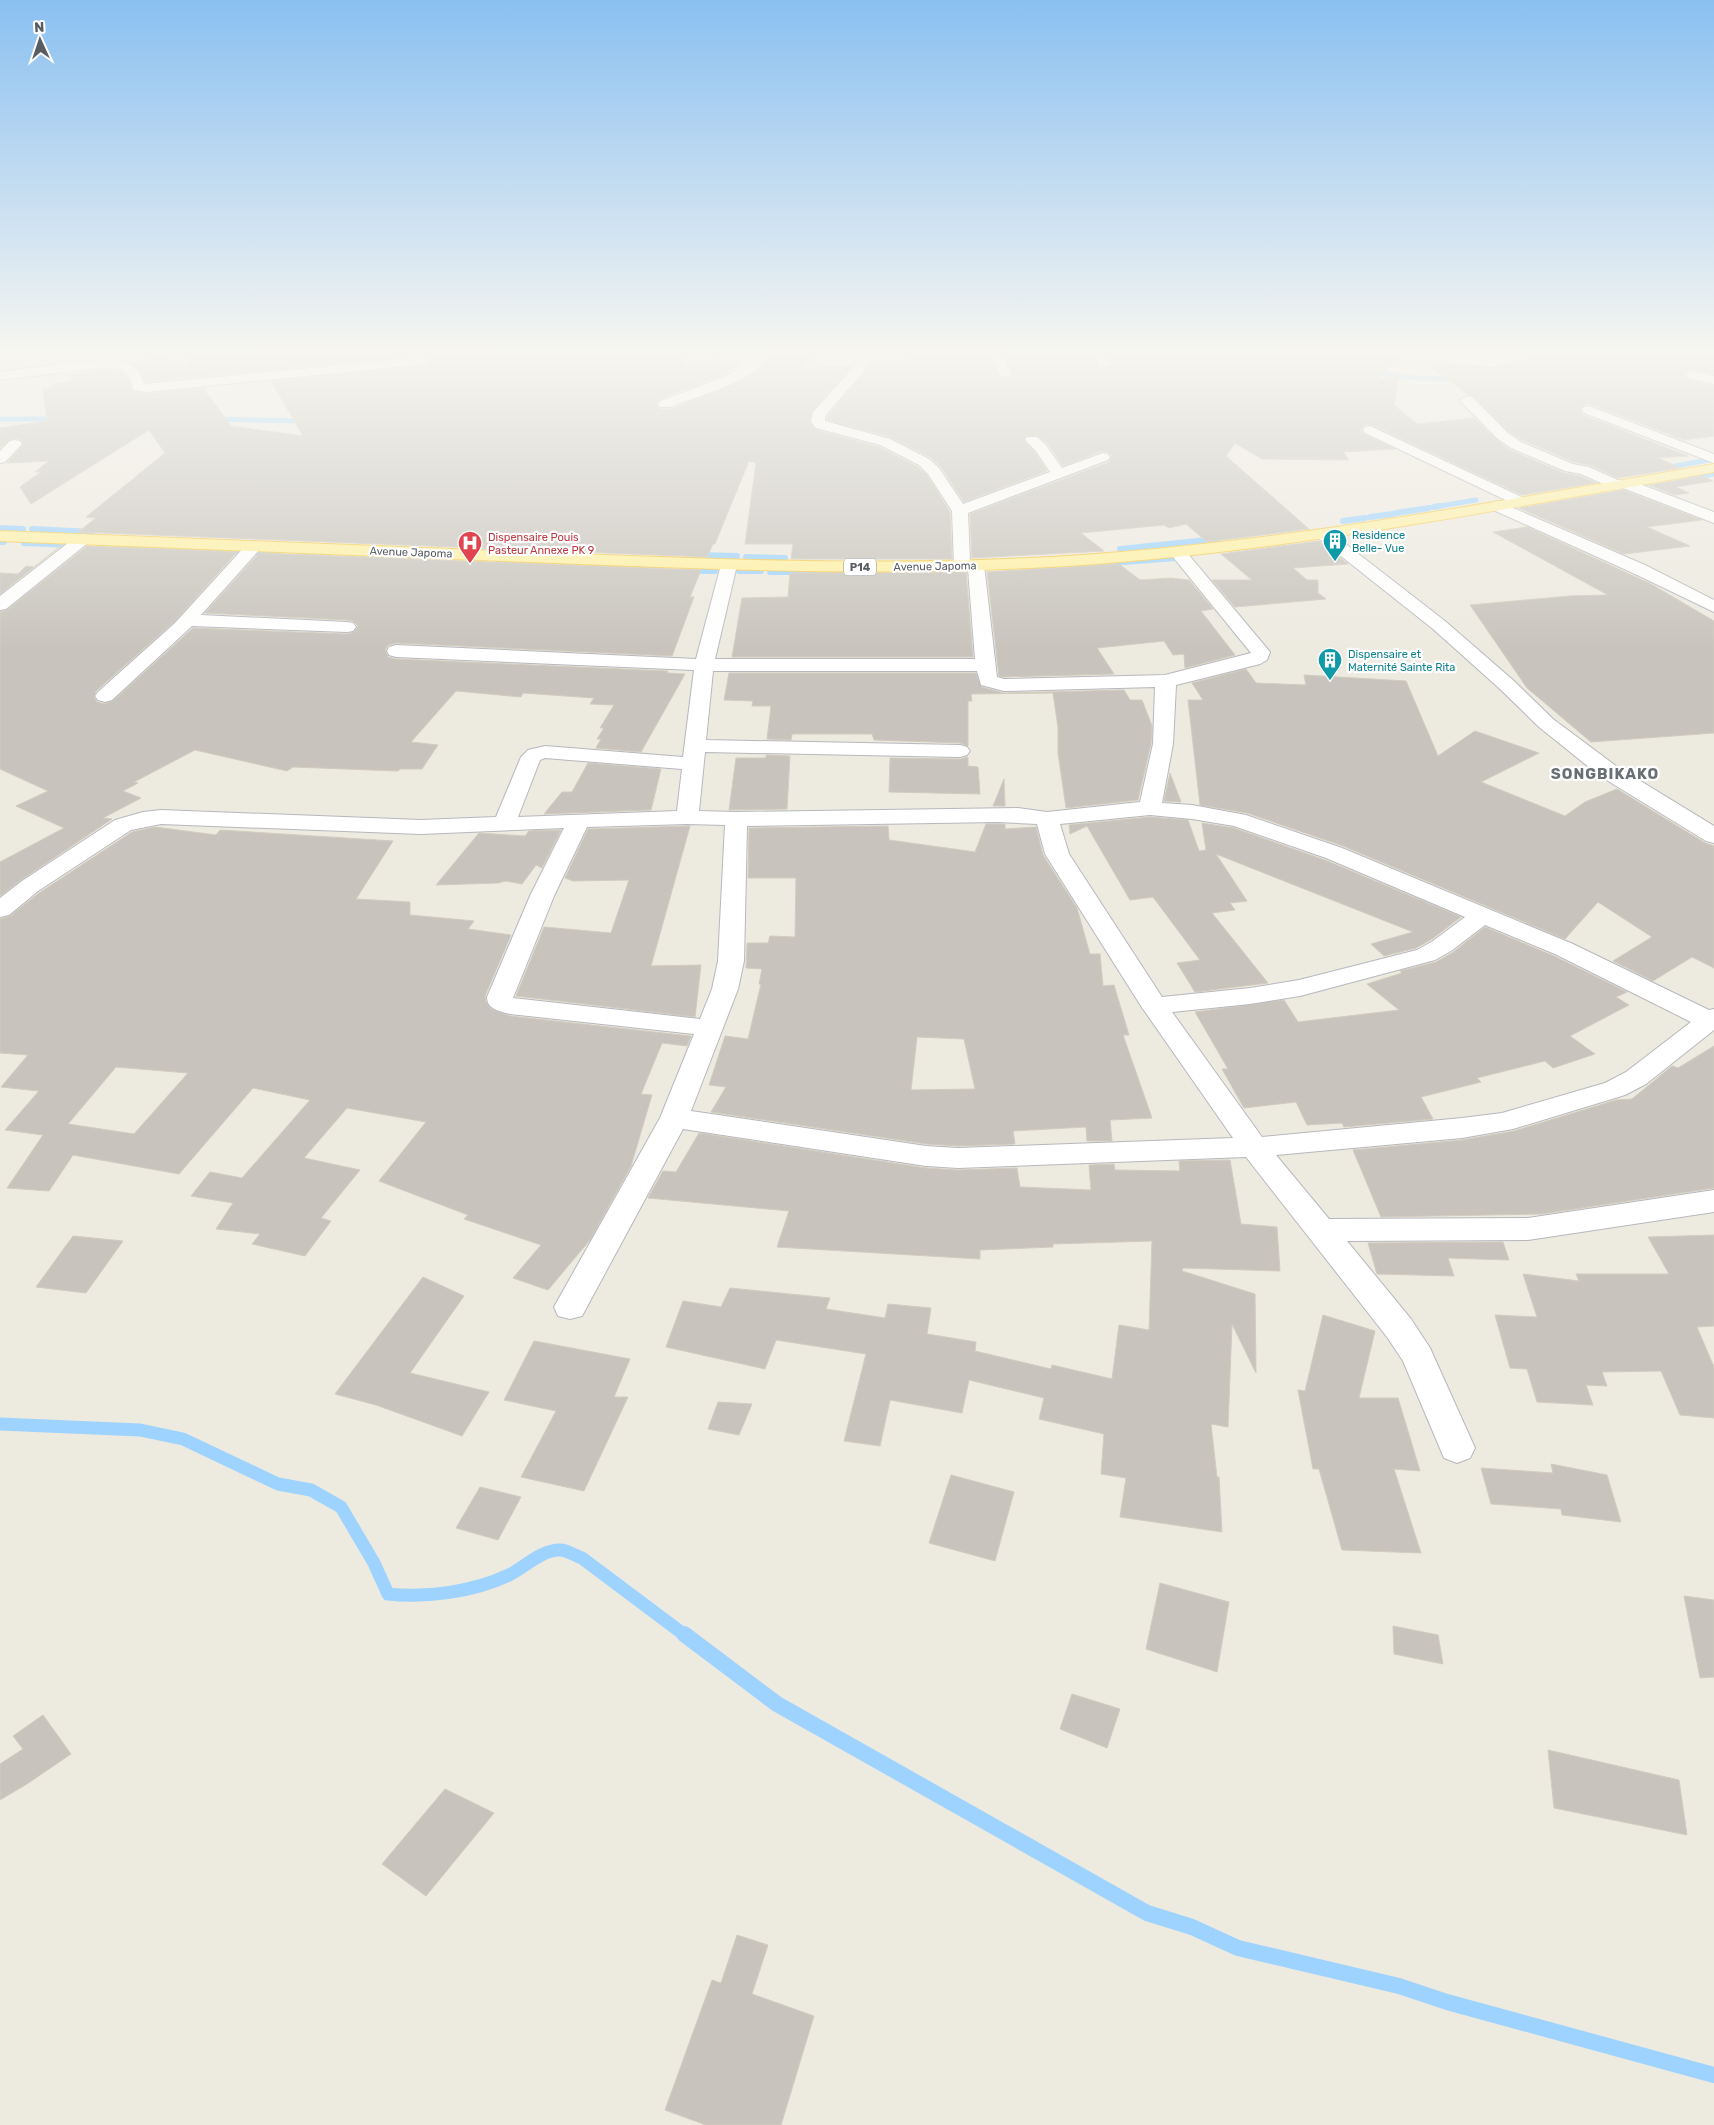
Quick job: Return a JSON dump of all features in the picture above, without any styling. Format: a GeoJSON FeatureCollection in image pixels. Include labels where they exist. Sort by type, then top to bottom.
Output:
{"type":"FeatureCollection","features":[{"type":"Feature","properties":{"kind":"main road","name":"Avenue Japoma"},"geometry":{"type":"LineString","coordinates":[[0,536],[729,565],[867,567],[1096,560],[1323,534],[1714,468]]}},
{"type":"Feature","properties":{"kind":"street"},"geometry":{"type":"LineString","coordinates":[[909,454],[924,462],[934,471],[960,511],[988,681],[999,684],[1168,681],[1253,660],[1260,656],[1261,652],[1177,552]]}},
{"type":"Feature","properties":{"kind":"street"},"geometry":{"type":"LineString","coordinates":[[1045,454],[1058,473]]}},
{"type":"Feature","properties":{"kind":"street"},"geometry":{"type":"LineString","coordinates":[[1421,454],[1521,502]]}},
{"type":"Feature","properties":{"kind":"street"},"geometry":{"type":"LineString","coordinates":[[1538,454],[1570,468],[1584,470],[1714,518]]}},
{"type":"Feature","properties":{"kind":"street"},"geometry":{"type":"LineString","coordinates":[[960,511],[1058,473],[1103,458]]}},
{"type":"Feature","properties":{"kind":"street"},"geometry":{"type":"LineString","coordinates":[[1497,506],[1639,569],[1714,607]]}},
{"type":"Feature","properties":{"kind":"street"},"geometry":{"type":"LineString","coordinates":[[1323,534],[1439,625],[1507,685],[1546,723],[1608,771],[1714,836]]}},
{"type":"Feature","properties":{"kind":"street"},"geometry":{"type":"LineString","coordinates":[[0,604],[82,539]]}},
{"type":"Feature","properties":{"kind":"street"},"geometry":{"type":"LineString","coordinates":[[105,696],[187,620],[254,546]]}},
{"type":"Feature","properties":{"kind":"street"},"geometry":{"type":"LineString","coordinates":[[687,818],[704,666],[729,565]]}},
{"type":"Feature","properties":{"kind":"street"},"geometry":{"type":"LineString","coordinates":[[187,620],[347,627]]}},
{"type":"Feature","properties":{"kind":"street"},"geometry":{"type":"LineString","coordinates":[[396,651],[532,656],[590,661],[704,666],[984,665]]}},
{"type":"Feature","properties":{"kind":"street"},"geometry":{"type":"LineString","coordinates":[[1150,808],[1163,744],[1165,687],[1168,681]]}},
{"type":"Feature","properties":{"kind":"street"},"geometry":{"type":"LineString","coordinates":[[504,824],[531,757],[544,752],[693,755],[960,751]]}},
{"type":"Feature","properties":{"kind":"street"},"geometry":{"type":"LineString","coordinates":[[0,910],[30,886],[123,825],[143,819],[161,817],[421,827],[687,818],[1012,815],[1047,820],[1150,808],[1192,812],[1238,820],[1334,853],[1564,949],[1712,1019],[1636,1078],[1615,1089],[1503,1122],[1462,1128],[1255,1147],[984,1157],[926,1156],[674,1118]]}},
{"type":"Feature","properties":{"kind":"street"},"geometry":{"type":"LineString","coordinates":[[570,1307],[674,1118],[725,989],[731,961],[736,819]]}},
{"type":"Feature","properties":{"kind":"street"},"geometry":{"type":"LineString","coordinates":[[1047,820],[1057,854],[1154,1006],[1255,1147],[1399,1328],[1418,1357],[1457,1448]]}},
{"type":"Feature","properties":{"kind":"street"},"geometry":{"type":"LineString","coordinates":[[579,821],[542,896],[500,997],[500,1002],[510,1006],[709,1028]]}},
{"type":"Feature","properties":{"kind":"street"},"geometry":{"type":"LineString","coordinates":[[1154,1006],[1250,996],[1300,988],[1426,955],[1442,946],[1483,915]]}},
{"type":"Feature","properties":{"kind":"street"},"geometry":{"type":"LineString","coordinates":[[1320,1230],[1528,1230],[1714,1201]]}},
{"type":"Feature","properties":{"kind":"building"},"geometry":{"type":"Polygon","coordinates":[[[15,454],[110,454],[31,504],[20,487],[41,472],[35,472],[49,461],[7,463],[15,454]]]}},
{"type":"Feature","properties":{"kind":"building"},"geometry":{"type":"Polygon","coordinates":[[[164,454],[893,454],[918,467],[927,475],[950,512],[952,559],[791,559],[793,544],[745,544],[756,463],[749,461],[715,544],[713,544],[707,557],[78,532],[96,518],[86,517],[164,454]]]}},
{"type":"Feature","properties":{"kind":"building"},"geometry":{"type":"Polygon","coordinates":[[[924,454],[1036,454],[1047,471],[964,502],[941,467],[924,454]]]}},
{"type":"Feature","properties":{"kind":"building"},"geometry":{"type":"Polygon","coordinates":[[[1055,454],[1094,454],[1063,466],[1055,454]]]}},
{"type":"Feature","properties":{"kind":"building"},"geometry":{"type":"Polygon","coordinates":[[[1110,454],[1227,454],[1226,456],[1309,529],[1207,542],[1186,524],[1169,528],[1164,525],[1081,533],[1104,551],[972,558],[970,514],[1109,462],[1112,456],[1110,454]]]}},
{"type":"Feature","properties":{"kind":"building"},"geometry":{"type":"Polygon","coordinates":[[[1254,454],[1345,454],[1349,460],[1262,459],[1254,454]]]}},
{"type":"Feature","properties":{"kind":"building"},"geometry":{"type":"Polygon","coordinates":[[[1435,454],[1520,454],[1564,473],[1580,476],[1596,483],[1522,495],[1435,454]]]}},
{"type":"Feature","properties":{"kind":"building"},"geometry":{"type":"Polygon","coordinates":[[[1555,454],[1683,454],[1688,456],[1658,458],[1681,468],[1618,478],[1590,465],[1574,462],[1555,454]]]}},
{"type":"Feature","properties":{"kind":"building"},"geometry":{"type":"Polygon","coordinates":[[[1701,476],[1713,481],[1676,487],[1689,493],[1675,495],[1649,485],[1701,476]]]}},
{"type":"Feature","properties":{"kind":"building"},"geometry":{"type":"Polygon","coordinates":[[[1623,490],[1702,520],[1647,527],[1690,546],[1624,554],[1519,508],[1623,490]]]}},
{"type":"Feature","properties":{"kind":"building"},"geometry":{"type":"Polygon","coordinates":[[[1527,527],[1651,584],[1714,621],[1714,733],[1591,742],[1527,688],[1470,605],[1570,596],[1608,595],[1493,532],[1527,527]]]}},
{"type":"Feature","properties":{"kind":"building"},"geometry":{"type":"Polygon","coordinates":[[[1319,541],[1348,564],[1293,568],[1307,580],[1318,580],[1318,593],[1326,599],[1235,607],[1212,580],[1252,580],[1221,554],[1319,541]]]}},
{"type":"Feature","properties":{"kind":"building"},"geometry":{"type":"Polygon","coordinates":[[[62,545],[0,594],[0,573],[18,574],[26,566],[34,567],[62,545]]]}},
{"type":"Feature","properties":{"kind":"building"},"geometry":{"type":"Polygon","coordinates":[[[87,546],[237,552],[174,622],[96,691],[94,697],[97,702],[104,704],[113,701],[193,628],[347,634],[354,632],[358,626],[353,621],[347,620],[205,613],[259,553],[701,570],[690,597],[694,597],[672,656],[396,643],[388,645],[385,650],[388,657],[396,659],[668,671],[667,673],[685,674],[641,752],[596,748],[601,739],[597,739],[604,728],[600,728],[614,705],[590,704],[594,698],[523,693],[521,697],[456,691],[411,742],[438,745],[422,769],[400,769],[398,771],[293,767],[287,771],[195,750],[134,782],[138,783],[123,791],[141,798],[103,818],[112,819],[0,896],[0,862],[64,828],[16,806],[48,791],[0,769],[0,612],[7,610],[87,546]]]}},
{"type":"Feature","properties":{"kind":"building"},"geometry":{"type":"Polygon","coordinates":[[[1119,564],[1140,580],[1171,578],[1189,580],[1213,609],[1201,611],[1235,655],[1185,668],[1184,654],[1173,655],[1164,641],[1097,648],[1114,674],[999,676],[987,572],[1119,564]]]}},
{"type":"Feature","properties":{"kind":"building"},"geometry":{"type":"Polygon","coordinates":[[[966,572],[973,657],[732,657],[742,598],[788,597],[790,573],[966,572]]]}},
{"type":"Feature","properties":{"kind":"building"},"geometry":{"type":"Polygon","coordinates":[[[1246,669],[1256,683],[1306,685],[1304,675],[1406,681],[1438,756],[1475,731],[1539,753],[1481,782],[1565,816],[1585,802],[1617,789],[1705,843],[1714,846],[1714,968],[1692,957],[1653,981],[1613,961],[1652,937],[1598,902],[1565,939],[1343,846],[1247,813],[1200,805],[1188,700],[1203,700],[1192,683],[1246,669]]]}},
{"type":"Feature","properties":{"kind":"building"},"geometry":{"type":"Polygon","coordinates":[[[729,673],[976,673],[981,687],[1004,693],[1124,690],[1130,700],[1142,700],[1152,726],[1151,744],[1138,800],[1066,808],[1058,753],[1058,727],[1053,693],[971,694],[972,701],[968,701],[968,746],[960,743],[874,740],[872,734],[792,734],[791,740],[767,739],[771,706],[752,706],[753,701],[724,700],[729,673]]]}},
{"type":"Feature","properties":{"kind":"building"},"geometry":{"type":"Polygon","coordinates":[[[766,755],[790,756],[787,809],[729,810],[736,758],[766,758],[766,755]]]}},
{"type":"Feature","properties":{"kind":"building"},"geometry":{"type":"Polygon","coordinates":[[[968,757],[968,766],[978,767],[980,794],[889,792],[890,758],[960,759],[968,757]]]}},
{"type":"Feature","properties":{"kind":"building"},"geometry":{"type":"Polygon","coordinates":[[[588,763],[661,769],[651,810],[544,814],[562,792],[572,792],[588,763]]]}},
{"type":"Feature","properties":{"kind":"building"},"geometry":{"type":"Polygon","coordinates":[[[1170,773],[1181,802],[1164,801],[1170,773]]]}},
{"type":"Feature","properties":{"kind":"building"},"geometry":{"type":"Polygon","coordinates":[[[1004,779],[1005,806],[993,806],[1004,779]]]}},
{"type":"Feature","properties":{"kind":"building"},"geometry":{"type":"Polygon","coordinates":[[[1150,817],[1188,820],[1199,851],[1206,850],[1202,823],[1234,828],[1325,860],[1461,917],[1432,939],[1416,948],[1384,956],[1371,944],[1413,932],[1216,854],[1247,901],[1230,903],[1235,910],[1212,913],[1268,983],[1195,992],[1177,963],[1200,960],[1153,897],[1130,900],[1087,826],[1070,834],[1069,825],[1150,817]]]}},
{"type":"Feature","properties":{"kind":"building"},"geometry":{"type":"Polygon","coordinates":[[[986,824],[1005,824],[1005,829],[1036,827],[1043,855],[1077,908],[1090,954],[1100,954],[1103,986],[1114,985],[1129,1035],[1123,1035],[1152,1118],[1110,1120],[1112,1141],[1087,1141],[1086,1127],[1013,1131],[1015,1144],[958,1146],[926,1144],[711,1112],[726,1087],[709,1085],[725,1036],[748,1039],[761,984],[759,984],[762,969],[746,968],[747,943],[768,943],[770,936],[795,937],[796,878],[748,878],[749,828],[888,826],[889,840],[975,852],[986,824]],[[917,1037],[911,1090],[975,1089],[964,1039],[917,1037]]]}},
{"type":"Feature","properties":{"kind":"building"},"geometry":{"type":"Polygon","coordinates":[[[690,826],[651,966],[701,965],[695,1017],[516,996],[544,927],[611,933],[629,880],[573,881],[565,878],[588,829],[690,826]]]}},
{"type":"Feature","properties":{"kind":"building"},"geometry":{"type":"Polygon","coordinates":[[[155,827],[216,835],[220,830],[393,841],[356,899],[410,902],[410,915],[474,921],[468,929],[511,935],[485,996],[486,1002],[491,1009],[510,1016],[691,1036],[687,1046],[662,1043],[641,1094],[652,1095],[631,1166],[590,1240],[548,1290],[513,1278],[541,1245],[464,1219],[468,1215],[379,1181],[426,1122],[347,1108],[304,1158],[360,1170],[321,1218],[331,1221],[305,1256],[252,1244],[260,1234],[216,1229],[233,1203],[191,1196],[210,1172],[242,1178],[310,1100],[253,1088],[179,1174],[73,1155],[49,1191],[7,1188],[43,1135],[5,1130],[39,1091],[1,1087],[28,1055],[0,1053],[0,919],[10,916],[39,893],[132,832],[155,827]],[[116,1067],[68,1124],[134,1134],[188,1073],[116,1067]]]}},
{"type":"Feature","properties":{"kind":"building"},"geometry":{"type":"Polygon","coordinates":[[[561,830],[542,868],[536,865],[522,884],[506,881],[498,883],[436,885],[479,833],[525,836],[529,831],[561,830]]]}},
{"type":"Feature","properties":{"kind":"building"},"geometry":{"type":"Polygon","coordinates":[[[1485,927],[1554,956],[1627,992],[1616,997],[1629,1005],[1570,1036],[1595,1054],[1553,1068],[1545,1061],[1477,1078],[1481,1082],[1421,1097],[1433,1119],[1344,1127],[1342,1123],[1307,1125],[1296,1102],[1244,1108],[1222,1069],[1228,1069],[1195,1012],[1284,1000],[1298,1022],[1399,1010],[1367,984],[1402,973],[1400,971],[1436,962],[1452,953],[1485,927]]]}},
{"type":"Feature","properties":{"kind":"building"},"geometry":{"type":"Polygon","coordinates":[[[1714,1046],[1714,1188],[1542,1214],[1381,1217],[1353,1150],[1462,1140],[1514,1131],[1616,1100],[1632,1099],[1672,1066],[1678,1068],[1714,1046]]]}},
{"type":"Feature","properties":{"kind":"building"},"geometry":{"type":"Polygon","coordinates":[[[699,1133],[926,1168],[958,1170],[1017,1168],[1020,1187],[1091,1190],[1089,1165],[1114,1164],[1115,1170],[1180,1171],[1179,1161],[1230,1160],[1241,1224],[1277,1227],[1280,1271],[1183,1268],[1182,1271],[1255,1294],[1256,1373],[1232,1324],[1228,1427],[1211,1424],[1217,1477],[1219,1477],[1222,1532],[1120,1517],[1126,1478],[1101,1474],[1104,1434],[1039,1419],[1044,1398],[969,1380],[962,1413],[890,1400],[880,1446],[844,1441],[866,1354],[776,1340],[765,1369],[666,1347],[683,1301],[721,1307],[730,1288],[830,1298],[826,1309],[885,1318],[888,1304],[931,1308],[927,1334],[976,1342],[975,1351],[1051,1369],[1052,1365],[1112,1379],[1119,1325],[1149,1330],[1152,1241],[1053,1244],[1053,1247],[980,1250],[980,1259],[777,1247],[789,1211],[648,1198],[663,1171],[676,1172],[699,1133]]]}},
{"type":"Feature","properties":{"kind":"building"},"geometry":{"type":"Polygon","coordinates":[[[1714,1235],[1714,1326],[1697,1327],[1714,1367],[1714,1418],[1680,1415],[1661,1371],[1602,1372],[1607,1386],[1586,1385],[1593,1405],[1537,1402],[1527,1369],[1510,1368],[1495,1315],[1537,1317],[1523,1274],[1579,1281],[1576,1274],[1669,1274],[1648,1237],[1714,1235]]]}},
{"type":"Feature","properties":{"kind":"building"},"geometry":{"type":"Polygon","coordinates":[[[73,1236],[123,1241],[86,1293],[36,1287],[73,1236]]]}},
{"type":"Feature","properties":{"kind":"building"},"geometry":{"type":"Polygon","coordinates":[[[1503,1242],[1509,1260],[1448,1258],[1454,1276],[1377,1274],[1368,1243],[1503,1242]]]}},
{"type":"Feature","properties":{"kind":"building"},"geometry":{"type":"Polygon","coordinates":[[[423,1277],[464,1296],[410,1373],[489,1392],[462,1436],[376,1405],[335,1394],[423,1277]]]}},
{"type":"Feature","properties":{"kind":"building"},"geometry":{"type":"Polygon","coordinates":[[[1323,1315],[1375,1331],[1359,1398],[1398,1398],[1420,1471],[1394,1469],[1421,1553],[1342,1550],[1319,1469],[1313,1469],[1298,1390],[1305,1391],[1323,1315]]]}},
{"type":"Feature","properties":{"kind":"building"},"geometry":{"type":"Polygon","coordinates":[[[534,1341],[630,1359],[614,1397],[628,1397],[584,1491],[521,1477],[556,1411],[504,1400],[534,1341]]]}},
{"type":"Feature","properties":{"kind":"building"},"geometry":{"type":"Polygon","coordinates":[[[718,1402],[752,1404],[739,1435],[708,1429],[718,1402]]]}},
{"type":"Feature","properties":{"kind":"building"},"geometry":{"type":"Polygon","coordinates":[[[1551,1464],[1607,1475],[1621,1522],[1562,1515],[1561,1509],[1491,1504],[1481,1468],[1553,1473],[1551,1464]]]}},
{"type":"Feature","properties":{"kind":"building"},"geometry":{"type":"Polygon","coordinates":[[[951,1475],[1014,1492],[995,1561],[929,1543],[951,1475]]]}},
{"type":"Feature","properties":{"kind":"building"},"geometry":{"type":"Polygon","coordinates":[[[480,1487],[521,1497],[498,1540],[456,1528],[480,1487]]]}},
{"type":"Feature","properties":{"kind":"building"},"geometry":{"type":"Polygon","coordinates":[[[1160,1583],[1229,1602],[1217,1672],[1146,1649],[1160,1583]]]}},
{"type":"Feature","properties":{"kind":"building"},"geometry":{"type":"Polygon","coordinates":[[[1684,1596],[1714,1600],[1714,1677],[1700,1678],[1684,1596]]]}},
{"type":"Feature","properties":{"kind":"building"},"geometry":{"type":"Polygon","coordinates":[[[1393,1626],[1438,1635],[1443,1664],[1394,1654],[1393,1626]]]}},
{"type":"Feature","properties":{"kind":"building"},"geometry":{"type":"Polygon","coordinates":[[[1072,1694],[1120,1709],[1107,1748],[1060,1729],[1072,1694]]]}},
{"type":"Feature","properties":{"kind":"building"},"geometry":{"type":"Polygon","coordinates":[[[43,1715],[71,1754],[0,1800],[0,1764],[23,1749],[13,1736],[43,1715]]]}},
{"type":"Feature","properties":{"kind":"building"},"geometry":{"type":"Polygon","coordinates":[[[1548,1750],[1679,1780],[1687,1835],[1554,1808],[1548,1750]]]}},
{"type":"Feature","properties":{"kind":"building"},"geometry":{"type":"Polygon","coordinates":[[[445,1789],[494,1813],[426,1896],[382,1864],[445,1789]]]}},
{"type":"Feature","properties":{"kind":"building"},"geometry":{"type":"Polygon","coordinates":[[[737,1935],[768,1945],[752,1994],[814,2016],[781,2125],[706,2125],[665,2110],[712,1980],[721,1983],[737,1935]]]}},
{"type":"Feature","properties":{"kind":"waterway"},"geometry":{"type":"LineString","coordinates":[[1665,468],[1708,460],[1709,457],[1706,454]]}},
{"type":"Feature","properties":{"kind":"waterway"},"geometry":{"type":"LineString","coordinates":[[1690,478],[1714,474]]}},
{"type":"Feature","properties":{"kind":"waterway"},"geometry":{"type":"LineString","coordinates":[[1434,507],[1476,500]]}},
{"type":"Feature","properties":{"kind":"waterway"},"geometry":{"type":"LineString","coordinates":[[1396,513],[1429,508]]}},
{"type":"Feature","properties":{"kind":"waterway"},"geometry":{"type":"LineString","coordinates":[[1370,517],[1393,514]]}},
{"type":"Feature","properties":{"kind":"waterway"},"geometry":{"type":"LineString","coordinates":[[1343,521],[1365,518]]}},
{"type":"Feature","properties":{"kind":"waterway"},"geometry":{"type":"LineString","coordinates":[[0,528],[23,529]]}},
{"type":"Feature","properties":{"kind":"waterway"},"geometry":{"type":"LineString","coordinates":[[32,529],[92,532]]}},
{"type":"Feature","properties":{"kind":"waterway"},"geometry":{"type":"LineString","coordinates":[[1120,549],[1217,539]]}},
{"type":"Feature","properties":{"kind":"waterway"},"geometry":{"type":"LineString","coordinates":[[24,543],[72,545]]}},
{"type":"Feature","properties":{"kind":"waterway"},"geometry":{"type":"LineString","coordinates":[[117,546],[137,547]]}},
{"type":"Feature","properties":{"kind":"waterway"},"geometry":{"type":"LineString","coordinates":[[143,548],[176,549]]}},
{"type":"Feature","properties":{"kind":"waterway"},"geometry":{"type":"LineString","coordinates":[[181,549],[199,550]]}},
{"type":"Feature","properties":{"kind":"waterway"},"geometry":{"type":"LineString","coordinates":[[203,550],[243,552]]}},
{"type":"Feature","properties":{"kind":"waterway"},"geometry":{"type":"LineString","coordinates":[[255,552],[278,553]]}},
{"type":"Feature","properties":{"kind":"waterway"},"geometry":{"type":"LineString","coordinates":[[307,554],[322,555]]}},
{"type":"Feature","properties":{"kind":"waterway"},"geometry":{"type":"LineString","coordinates":[[695,555],[737,556]]}},
{"type":"Feature","properties":{"kind":"waterway"},"geometry":{"type":"LineString","coordinates":[[349,556],[388,558]]}},
{"type":"Feature","properties":{"kind":"waterway"},"geometry":{"type":"LineString","coordinates":[[746,557],[785,558]]}},
{"type":"Feature","properties":{"kind":"waterway"},"geometry":{"type":"LineString","coordinates":[[391,558],[410,559]]}},
{"type":"Feature","properties":{"kind":"waterway"},"geometry":{"type":"LineString","coordinates":[[1071,566],[1176,558]]}},
{"type":"Feature","properties":{"kind":"waterway"},"geometry":{"type":"LineString","coordinates":[[498,562],[530,563]]}},
{"type":"Feature","properties":{"kind":"waterway"},"geometry":{"type":"LineString","coordinates":[[537,563],[593,565]]}},
{"type":"Feature","properties":{"kind":"waterway"},"geometry":{"type":"LineString","coordinates":[[599,565],[633,567]]}},
{"type":"Feature","properties":{"kind":"waterway"},"geometry":{"type":"LineString","coordinates":[[1032,567],[1063,566]]}},
{"type":"Feature","properties":{"kind":"waterway"},"geometry":{"type":"LineString","coordinates":[[639,567],[662,571]]}},
{"type":"Feature","properties":{"kind":"waterway"},"geometry":{"type":"LineString","coordinates":[[689,571],[715,571]]}},
{"type":"Feature","properties":{"kind":"waterway"},"geometry":{"type":"LineString","coordinates":[[739,571],[761,571]]}},
{"type":"Feature","properties":{"kind":"waterway"},"geometry":{"type":"LineString","coordinates":[[881,572],[917,571]]}},
{"type":"Feature","properties":{"kind":"waterway"},"geometry":{"type":"LineString","coordinates":[[770,572],[817,572]]}},
{"type":"Feature","properties":{"kind":"waterway"},"geometry":{"type":"LineString","coordinates":[[826,572],[875,572]]}},
{"type":"Feature","properties":{"kind":"waterway"},"geometry":{"type":"LineString","coordinates":[[0,1424],[140,1430],[183,1439],[278,1484],[311,1490],[341,1507],[374,1563],[388,1594],[418,1595],[465,1590],[509,1575],[546,1553],[563,1550],[582,1558],[686,1636]]}},
{"type":"Feature","properties":{"kind":"waterway"},"geometry":{"type":"LineString","coordinates":[[684,1634],[777,1704],[1147,1913],[1192,1927],[1238,1948],[1399,1986],[1447,2002],[1714,2075]]}},
{"type":"Feature","properties":{"kind":"place","name":"Residence Belle- Vue"},"geometry":{"type":"Point","coordinates":[1335,562]}},
{"type":"Feature","properties":{"kind":"place","name":"Dispensaire Pouis Pasteur Annexe PK 9"},"geometry":{"type":"Point","coordinates":[470,564]}},
{"type":"Feature","properties":{"kind":"place","name":"Dispensaire et Maternité Sainte Rita"},"geometry":{"type":"Point","coordinates":[1330,681]}},
{"type":"Feature","properties":{"kind":"district","name":"SONGBIKAKO"},"geometry":{"type":"Point","coordinates":[1605,774]}}]}
